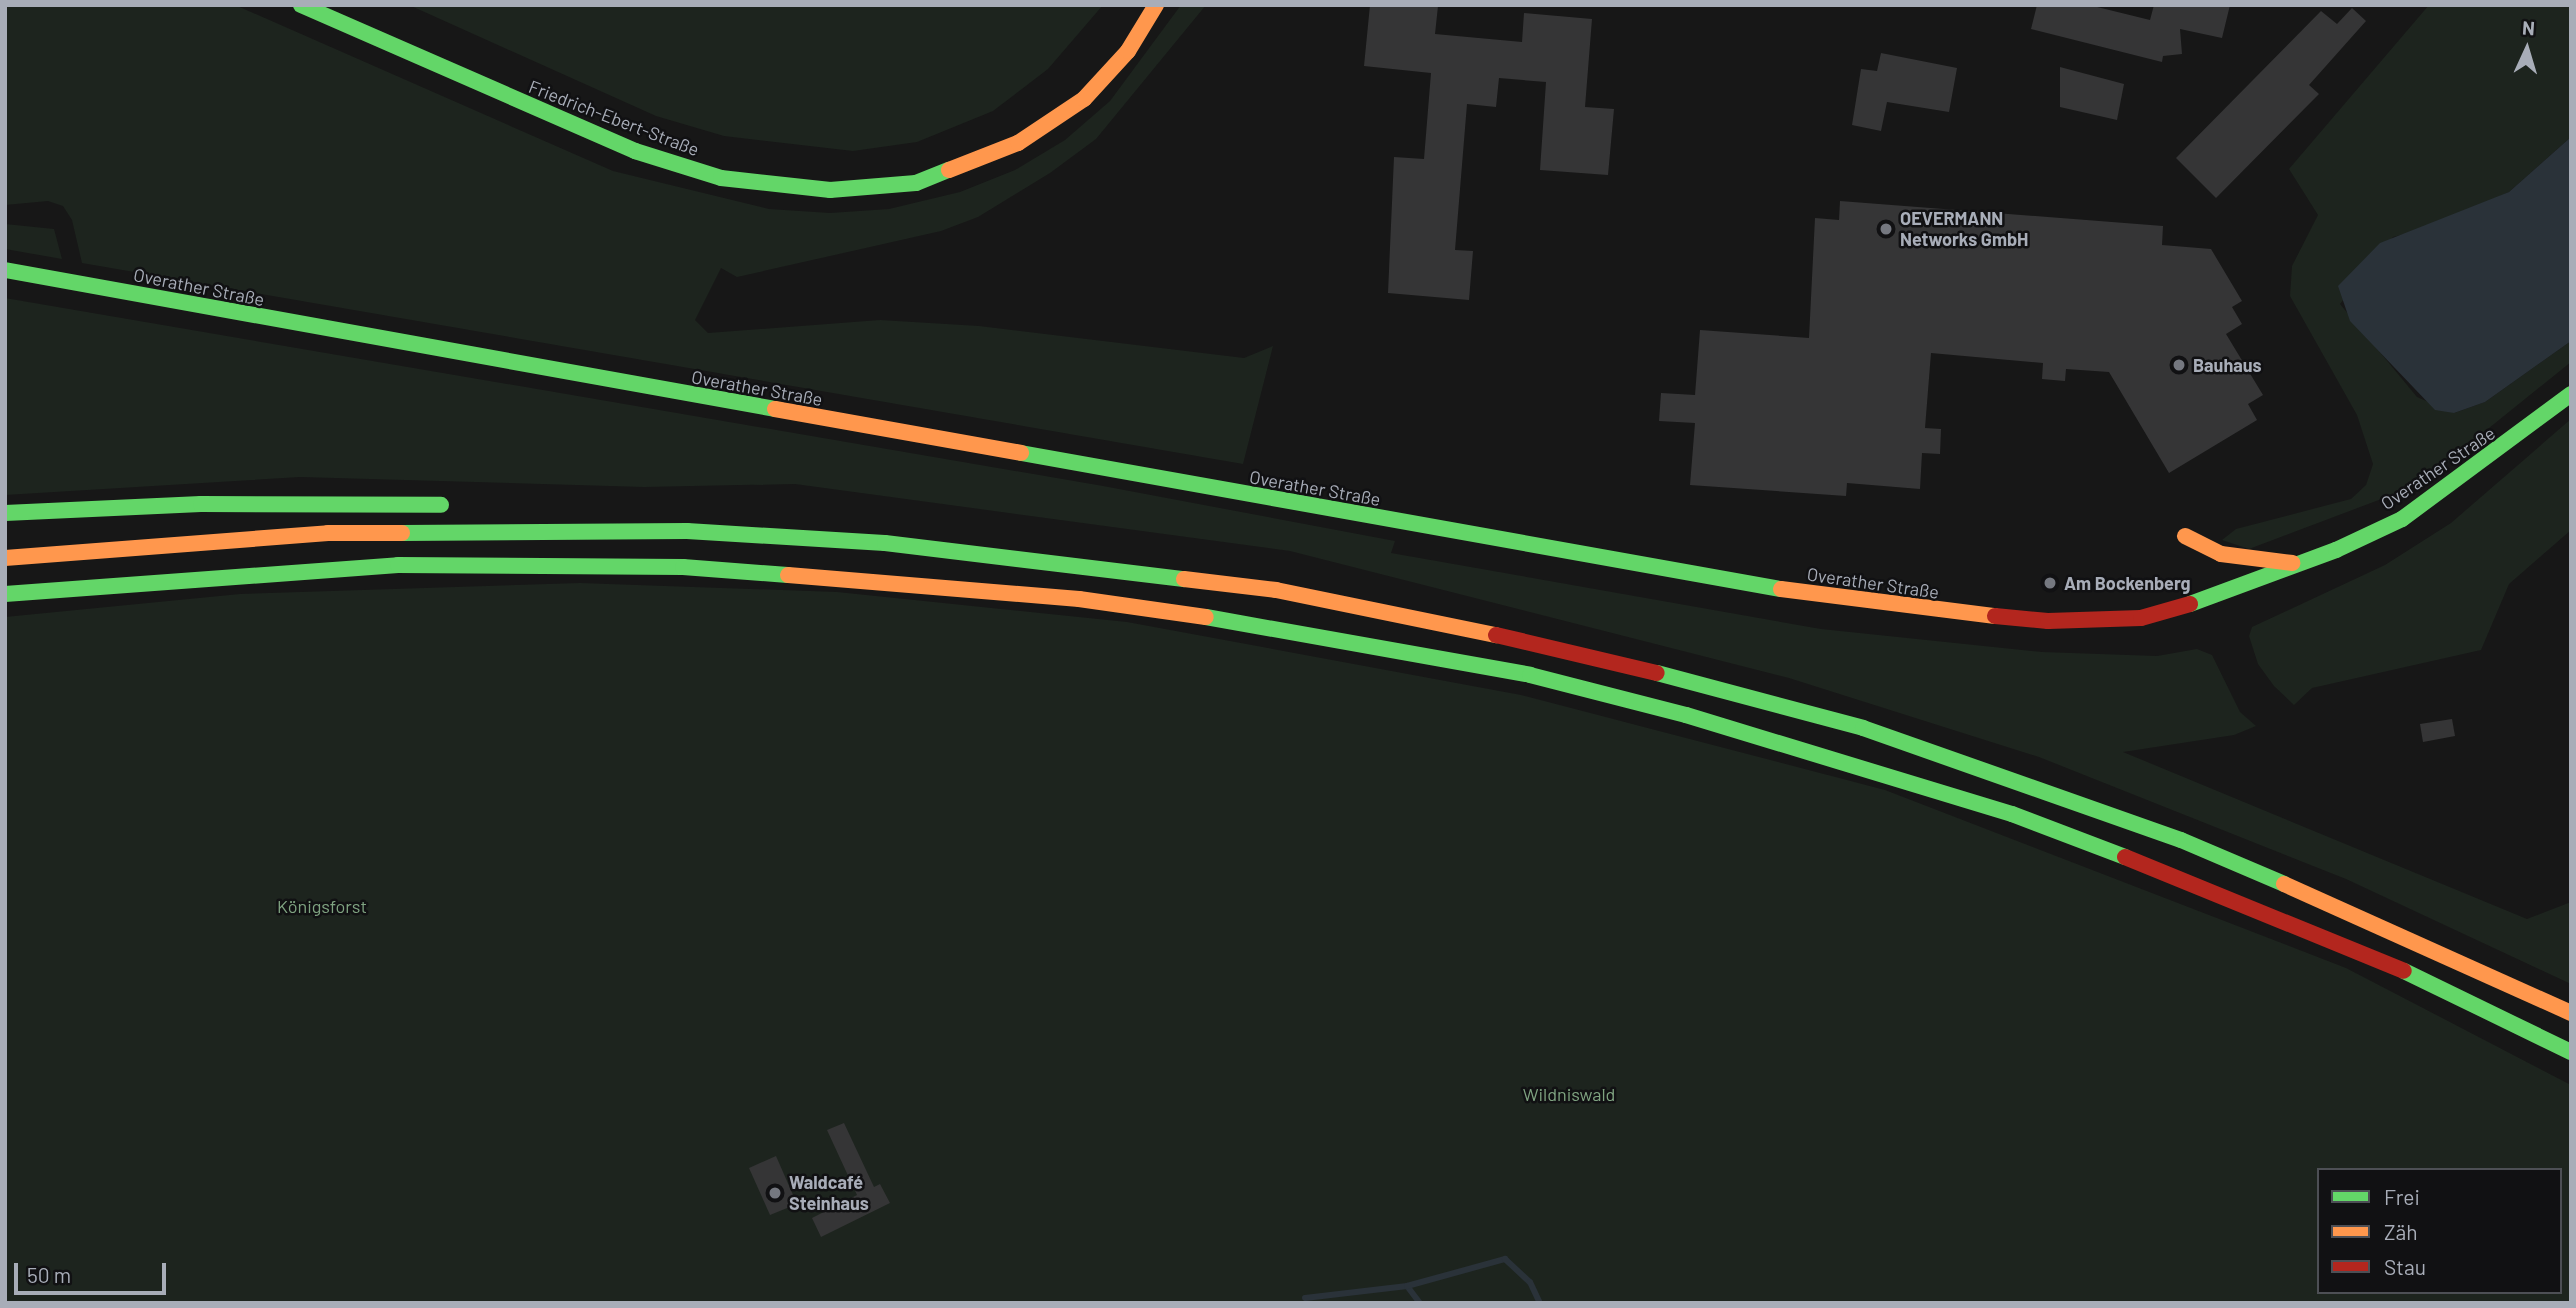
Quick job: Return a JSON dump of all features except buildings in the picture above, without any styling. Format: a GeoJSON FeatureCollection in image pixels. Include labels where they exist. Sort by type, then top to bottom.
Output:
{"type":"FeatureCollection","features":[{"type":"Feature","properties":{"kind":"main road","name":"Friedrich-Ebert-Straße"},"geometry":{"type":"LineString","coordinates":[[301,5],[635,151],[733,180],[830,190],[916,183],[1018,143],[1084,99],[1128,51],[1156,5]]}},
{"type":"Feature","properties":{"kind":"main road","name":"Overather Straße"},"geometry":{"type":"LineString","coordinates":[[5,270],[1603,559],[1902,607],[2048,621],[2141,618],[2300,564],[2402,519],[2571,394]]}},
{"type":"Feature","properties":{"kind":"main road"},"geometry":{"type":"LineString","coordinates":[[5,513],[201,503],[455,505]]}},
{"type":"Feature","properties":{"kind":"main road"},"geometry":{"type":"LineString","coordinates":[[664,513],[754,518],[885,542],[1276,590],[1435,619],[1700,682],[1863,728],[2155,830],[2321,897],[2571,1013]]}},
{"type":"Feature","properties":{"kind":"main road"},"geometry":{"type":"LineString","coordinates":[[5,558],[397,530],[673,531],[885,542]]}},
{"type":"Feature","properties":{"kind":"main road"},"geometry":{"type":"LineString","coordinates":[[2185,536],[2221,554],[2300,564]]}},
{"type":"Feature","properties":{"kind":"main road"},"geometry":{"type":"LineString","coordinates":[[5,594],[398,565],[683,567],[989,589],[1206,614],[1333,636],[1530,675],[1674,712],[2012,814],[2286,919],[2488,1009],[2571,1052]]}},
{"type":"Feature","properties":{"kind":"green space"},"geometry":{"type":"Polygon","coordinates":[[[5,5],[235,5],[613,171],[769,209],[830,213],[889,209],[960,192],[1015,170],[1065,140],[1110,101],[1181,5],[1206,5],[1096,139],[1050,173],[978,217],[941,231],[737,277],[721,268],[695,320],[708,333],[880,320],[979,326],[1244,358],[1273,346],[1243,464],[82,263],[72,220],[63,206],[48,201],[5,205],[5,5]]]}},
{"type":"Feature","properties":{"kind":"green space"},"geometry":{"type":"Polygon","coordinates":[[[409,5],[1103,5],[1048,69],[993,111],[917,142],[853,151],[724,136],[656,116],[409,5]]]}},
{"type":"Feature","properties":{"kind":"green space"},"geometry":{"type":"Polygon","coordinates":[[[2429,5],[2571,5],[2571,137],[2509,192],[2429,228],[2393,237],[2340,304],[2417,397],[2454,413],[2485,402],[2571,341],[2571,362],[2437,470],[2392,495],[2249,549],[2222,540],[2236,529],[2351,499],[2366,485],[2373,464],[2357,415],[2290,296],[2292,266],[2318,215],[2289,169],[2429,5]]]}},
{"type":"Feature","properties":{"kind":"green space"},"geometry":{"type":"Polygon","coordinates":[[[5,224],[54,229],[62,259],[5,249],[5,224]]]}},
{"type":"Feature","properties":{"kind":"green space"},"geometry":{"type":"Polygon","coordinates":[[[5,298],[1103,486],[1395,541],[1391,553],[1821,629],[2042,652],[2157,656],[2197,649],[2212,655],[2240,712],[2256,726],[2234,735],[2123,752],[2527,919],[2571,902],[2571,984],[2346,879],[2039,757],[1789,678],[1290,551],[795,484],[644,487],[300,477],[5,495],[5,298]]]}},
{"type":"Feature","properties":{"kind":"green space"},"geometry":{"type":"Polygon","coordinates":[[[2571,419],[2571,530],[2509,584],[2481,650],[2312,688],[2294,705],[2274,686],[2258,664],[2249,636],[2252,627],[2385,565],[2451,523],[2571,419]]]}},
{"type":"Feature","properties":{"kind":"green space","name":"Königsforst"},"geometry":{"type":"Polygon","coordinates":[[[580,583],[837,592],[1127,622],[1521,695],[1885,790],[2346,968],[2571,1085],[2571,1303],[5,1303],[5,617],[240,594],[580,583]]]}},
{"type":"Feature","properties":{"kind":"shaded area"},"geometry":{"type":"Polygon","coordinates":[[[2571,137],[2571,341],[2485,402],[2454,413],[2435,410],[2350,321],[2338,286],[2380,243],[2509,192],[2571,137]]]}},
{"type":"Feature","properties":{"kind":"waterway"},"geometry":{"type":"LineString","coordinates":[[1305,1298],[1407,1286],[1505,1259],[1530,1282],[1540,1303]]}},
{"type":"Feature","properties":{"kind":"waterway"},"geometry":{"type":"LineString","coordinates":[[1407,1286],[1420,1303]]}},
{"type":"Feature","properties":{"kind":"traffic: fast"},"geometry":{"type":"LineString","coordinates":[[301,5],[635,151],[721,178],[830,190],[916,183],[949,170]]}},
{"type":"Feature","properties":{"kind":"traffic: fast"},"geometry":{"type":"LineString","coordinates":[[5,270],[775,409]]}},
{"type":"Feature","properties":{"kind":"traffic: fast"},"geometry":{"type":"LineString","coordinates":[[2190,604],[2336,550],[2402,519],[2571,394]]}},
{"type":"Feature","properties":{"kind":"traffic: fast"},"geometry":{"type":"LineString","coordinates":[[1021,453],[1781,589]]}},
{"type":"Feature","properties":{"kind":"traffic: fast"},"geometry":{"type":"LineString","coordinates":[[5,513],[201,504],[441,505]]}},
{"type":"Feature","properties":{"kind":"traffic: fast"},"geometry":{"type":"LineString","coordinates":[[402,533],[687,531],[885,543],[1184,579]]}},
{"type":"Feature","properties":{"kind":"traffic: fast"},"geometry":{"type":"LineString","coordinates":[[5,594],[398,565],[683,567],[788,575]]}},
{"type":"Feature","properties":{"kind":"traffic: fast"},"geometry":{"type":"LineString","coordinates":[[1206,617],[1530,675],[1686,715],[2012,814],[2125,857]]}},
{"type":"Feature","properties":{"kind":"traffic: fast"},"geometry":{"type":"LineString","coordinates":[[1657,673],[1863,728],[2181,840],[2284,884]]}},
{"type":"Feature","properties":{"kind":"traffic: fast"},"geometry":{"type":"LineString","coordinates":[[2404,971],[2571,1052]]}},
{"type":"Feature","properties":{"kind":"traffic: slow"},"geometry":{"type":"LineString","coordinates":[[949,170],[1018,143],[1084,99],[1128,51],[1156,5]]}},
{"type":"Feature","properties":{"kind":"traffic: slow"},"geometry":{"type":"LineString","coordinates":[[775,409],[1021,453]]}},
{"type":"Feature","properties":{"kind":"traffic: slow"},"geometry":{"type":"LineString","coordinates":[[5,558],[328,533],[402,533]]}},
{"type":"Feature","properties":{"kind":"traffic: slow"},"geometry":{"type":"LineString","coordinates":[[2185,536],[2221,554],[2292,563]]}},
{"type":"Feature","properties":{"kind":"traffic: slow"},"geometry":{"type":"LineString","coordinates":[[788,575],[1079,599],[1206,617]]}},
{"type":"Feature","properties":{"kind":"traffic: slow"},"geometry":{"type":"LineString","coordinates":[[1184,579],[1276,590],[1496,635]]}},
{"type":"Feature","properties":{"kind":"traffic: slow"},"geometry":{"type":"LineString","coordinates":[[1781,589],[1995,616]]}},
{"type":"Feature","properties":{"kind":"traffic: slow"},"geometry":{"type":"LineString","coordinates":[[2284,884],[2571,1013]]}},
{"type":"Feature","properties":{"kind":"traffic: jam"},"geometry":{"type":"LineString","coordinates":[[1995,616],[2048,621],[2141,618],[2190,604]]}},
{"type":"Feature","properties":{"kind":"traffic: jam"},"geometry":{"type":"LineString","coordinates":[[1496,635],[1657,673]]}},
{"type":"Feature","properties":{"kind":"traffic: jam"},"geometry":{"type":"LineString","coordinates":[[2125,857],[2404,971]]}},
{"type":"Feature","properties":{"kind":"place","name":"OEVERMANN Networks GmbH"},"geometry":{"type":"Point","coordinates":[1886,229]}},
{"type":"Feature","properties":{"kind":"place","name":"Bauhaus"},"geometry":{"type":"Point","coordinates":[2179,365]}},
{"type":"Feature","properties":{"kind":"place","name":"Am Bockenberg"},"geometry":{"type":"Point","coordinates":[2050,583]}},
{"type":"Feature","properties":{"kind":"place","name":"Waldcafé Steinhaus"},"geometry":{"type":"Point","coordinates":[775,1193]}},
{"type":"Feature","properties":{"kind":"park label","name":"Wildniswald"},"geometry":{"type":"Point","coordinates":[1569,1094]}}]}
